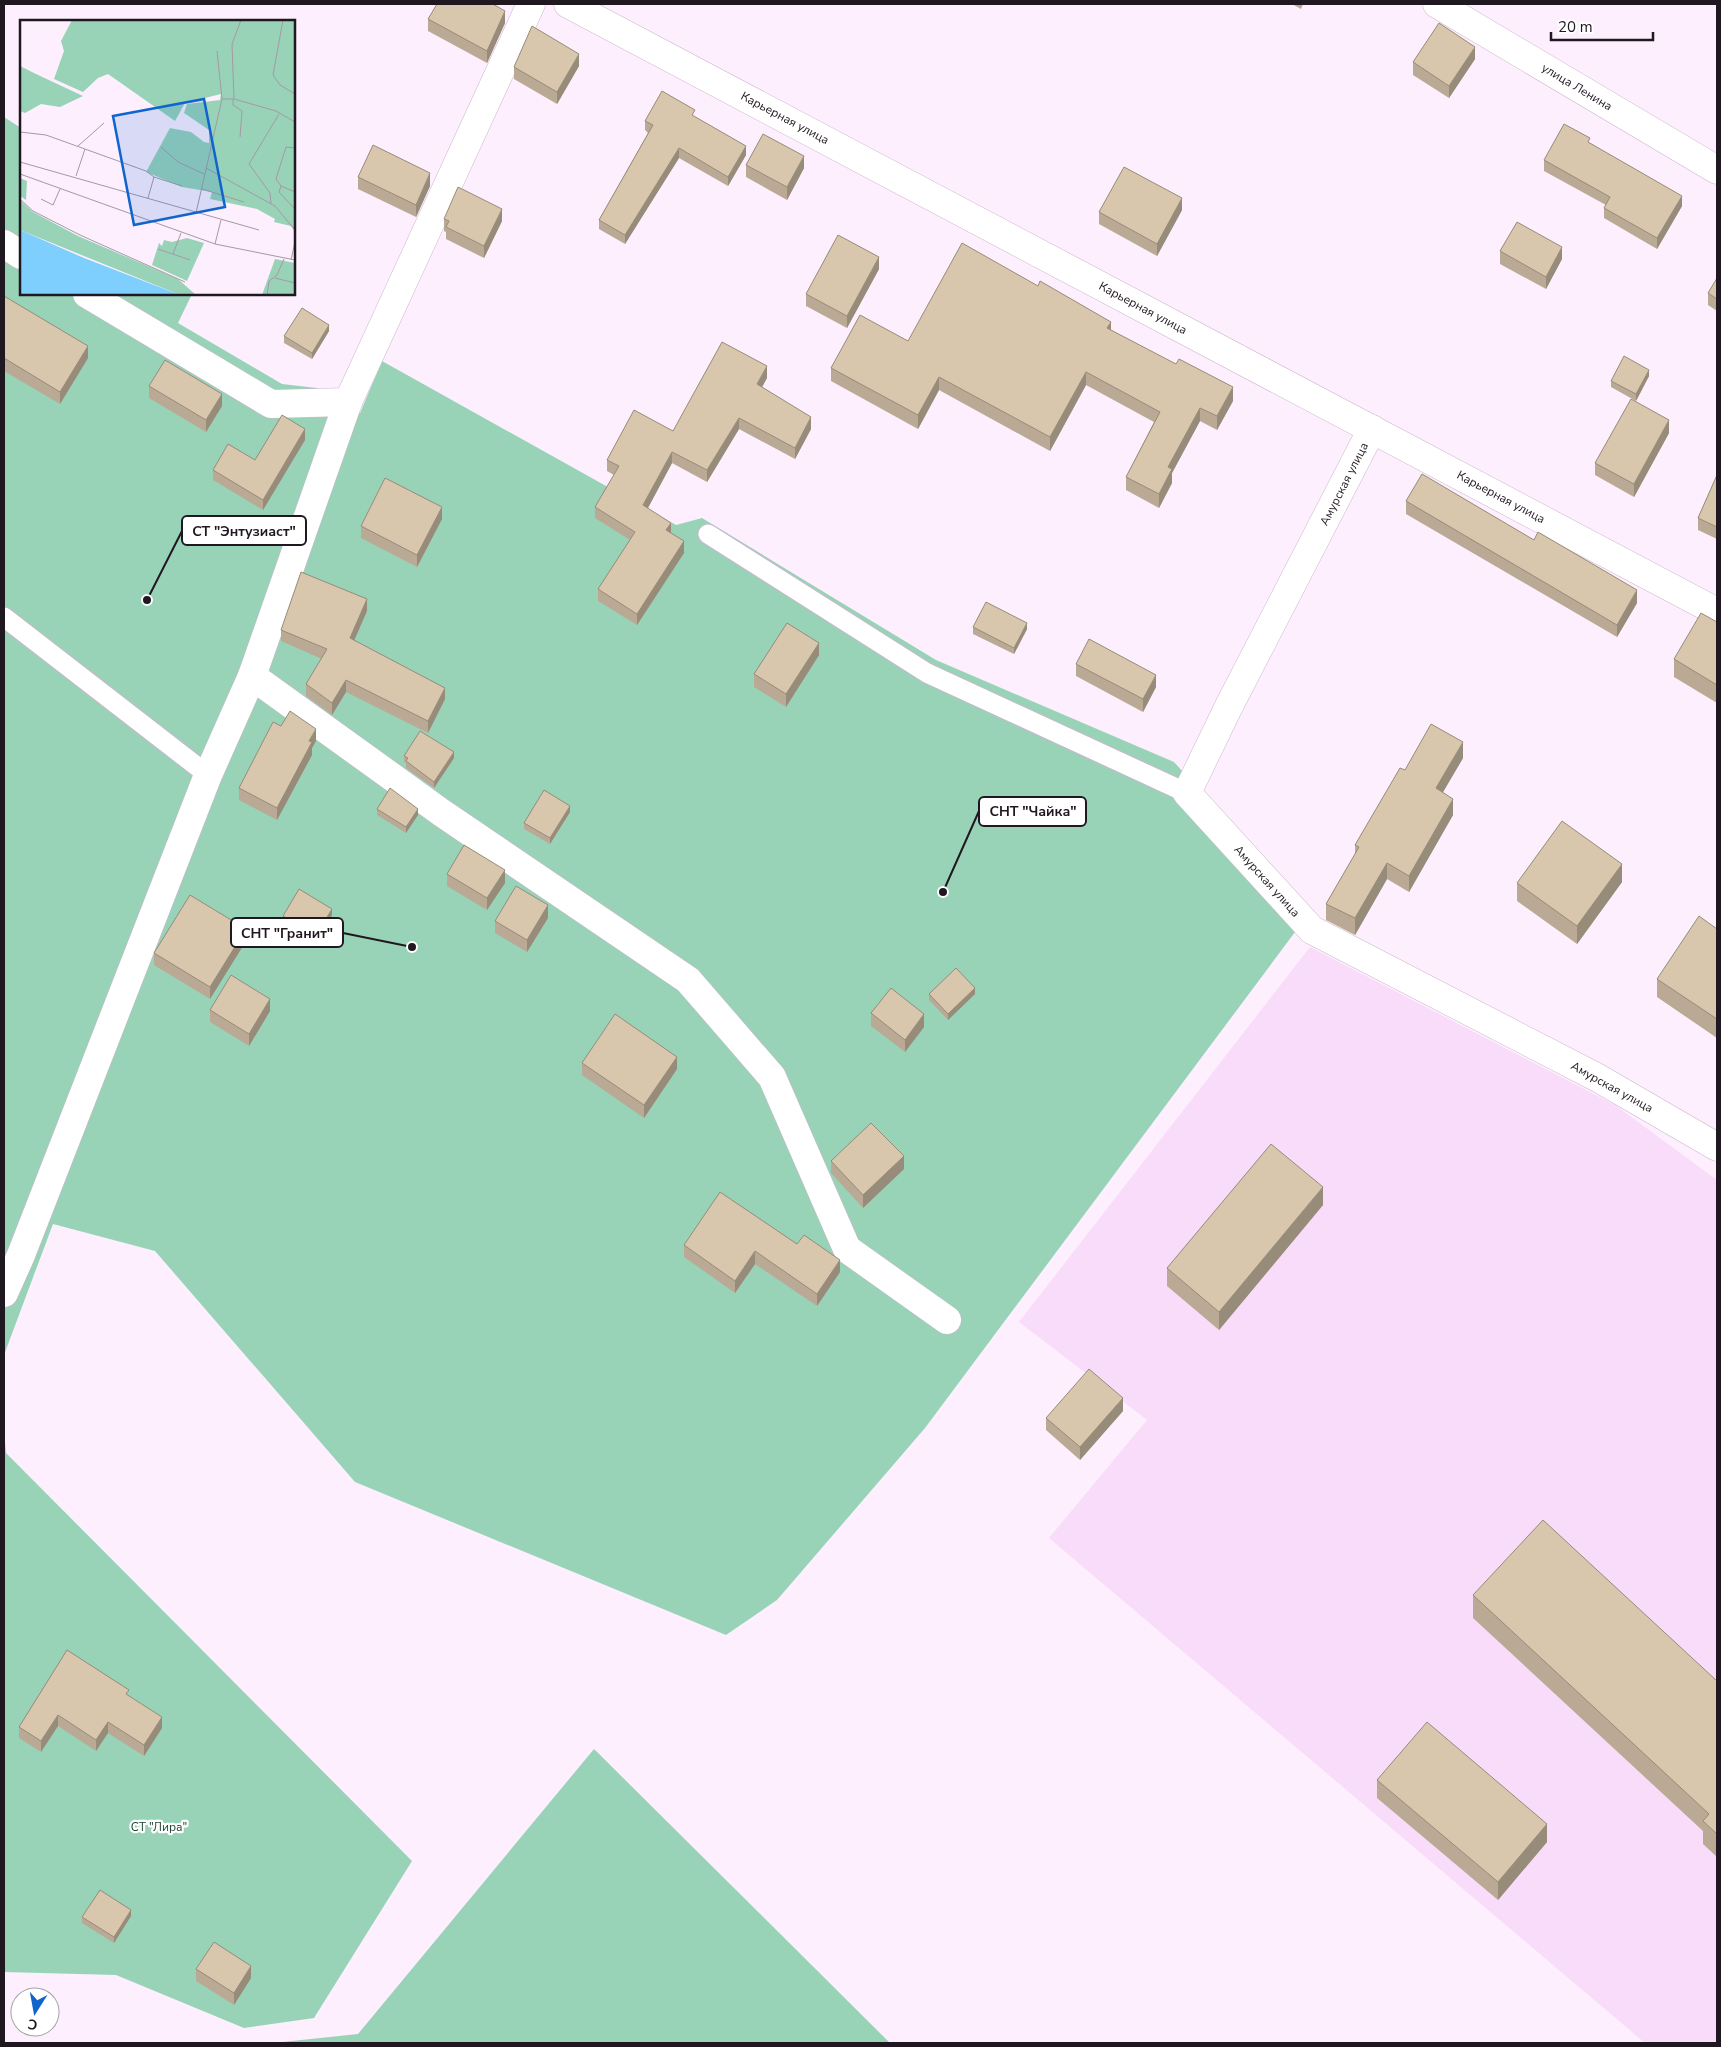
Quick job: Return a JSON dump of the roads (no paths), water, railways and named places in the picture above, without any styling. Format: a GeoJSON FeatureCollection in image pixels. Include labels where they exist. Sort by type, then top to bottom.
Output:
{"type":"FeatureCollection","features":[{"type":"Feature","properties":{"kind":"street"},"geometry":{"type":"LineString","coordinates":[[4,1293],[21,1255],[208,775],[252,676],[348,402],[531,4]]}},
{"type":"Feature","properties":{"kind":"street","name":"Карьерная улица"},"geometry":{"type":"LineString","coordinates":[[568,4],[1717,612]]}},
{"type":"Feature","properties":{"kind":"street","name":"улица Ленина"},"geometry":{"type":"LineString","coordinates":[[1437,4],[1717,170]]}},
{"type":"Feature","properties":{"kind":"street"},"geometry":{"type":"LineString","coordinates":[[4,244],[20,254]]}},
{"type":"Feature","properties":{"kind":"street"},"geometry":{"type":"LineString","coordinates":[[89,295],[271,404],[348,402]]}},
{"type":"Feature","properties":{"kind":"street","name":"Амурская улица"},"geometry":{"type":"LineString","coordinates":[[1372,430],[1228,708],[1187,793],[1312,930],[1598,1078],[1717,1147]]}},
{"type":"Feature","properties":{"kind":"street"},"geometry":{"type":"LineString","coordinates":[[252,676],[442,813],[688,980],[772,1077],[847,1249],[947,1320]]}},
{"type":"Feature","properties":{"kind":"lane"},"geometry":{"type":"LineString","coordinates":[[708,534],[927,673],[1187,793]]}},
{"type":"Feature","properties":{"kind":"lane"},"geometry":{"type":"LineString","coordinates":[[4,617],[208,775]]}},
{"type":"Feature","properties":{"kind":"place","name":"СТ \"Энтузиаст\""},"geometry":{"type":"Point","coordinates":[147,600]}},
{"type":"Feature","properties":{"kind":"place","name":"СНТ \"Чайка\""},"geometry":{"type":"Point","coordinates":[943,892]}},
{"type":"Feature","properties":{"kind":"place","name":"СНТ \"Гранит\""},"geometry":{"type":"Point","coordinates":[412,947]}},
{"type":"Feature","properties":{"kind":"park label","name":"СТ \"Лира\""},"geometry":{"type":"Point","coordinates":[159,1827]}}]}
